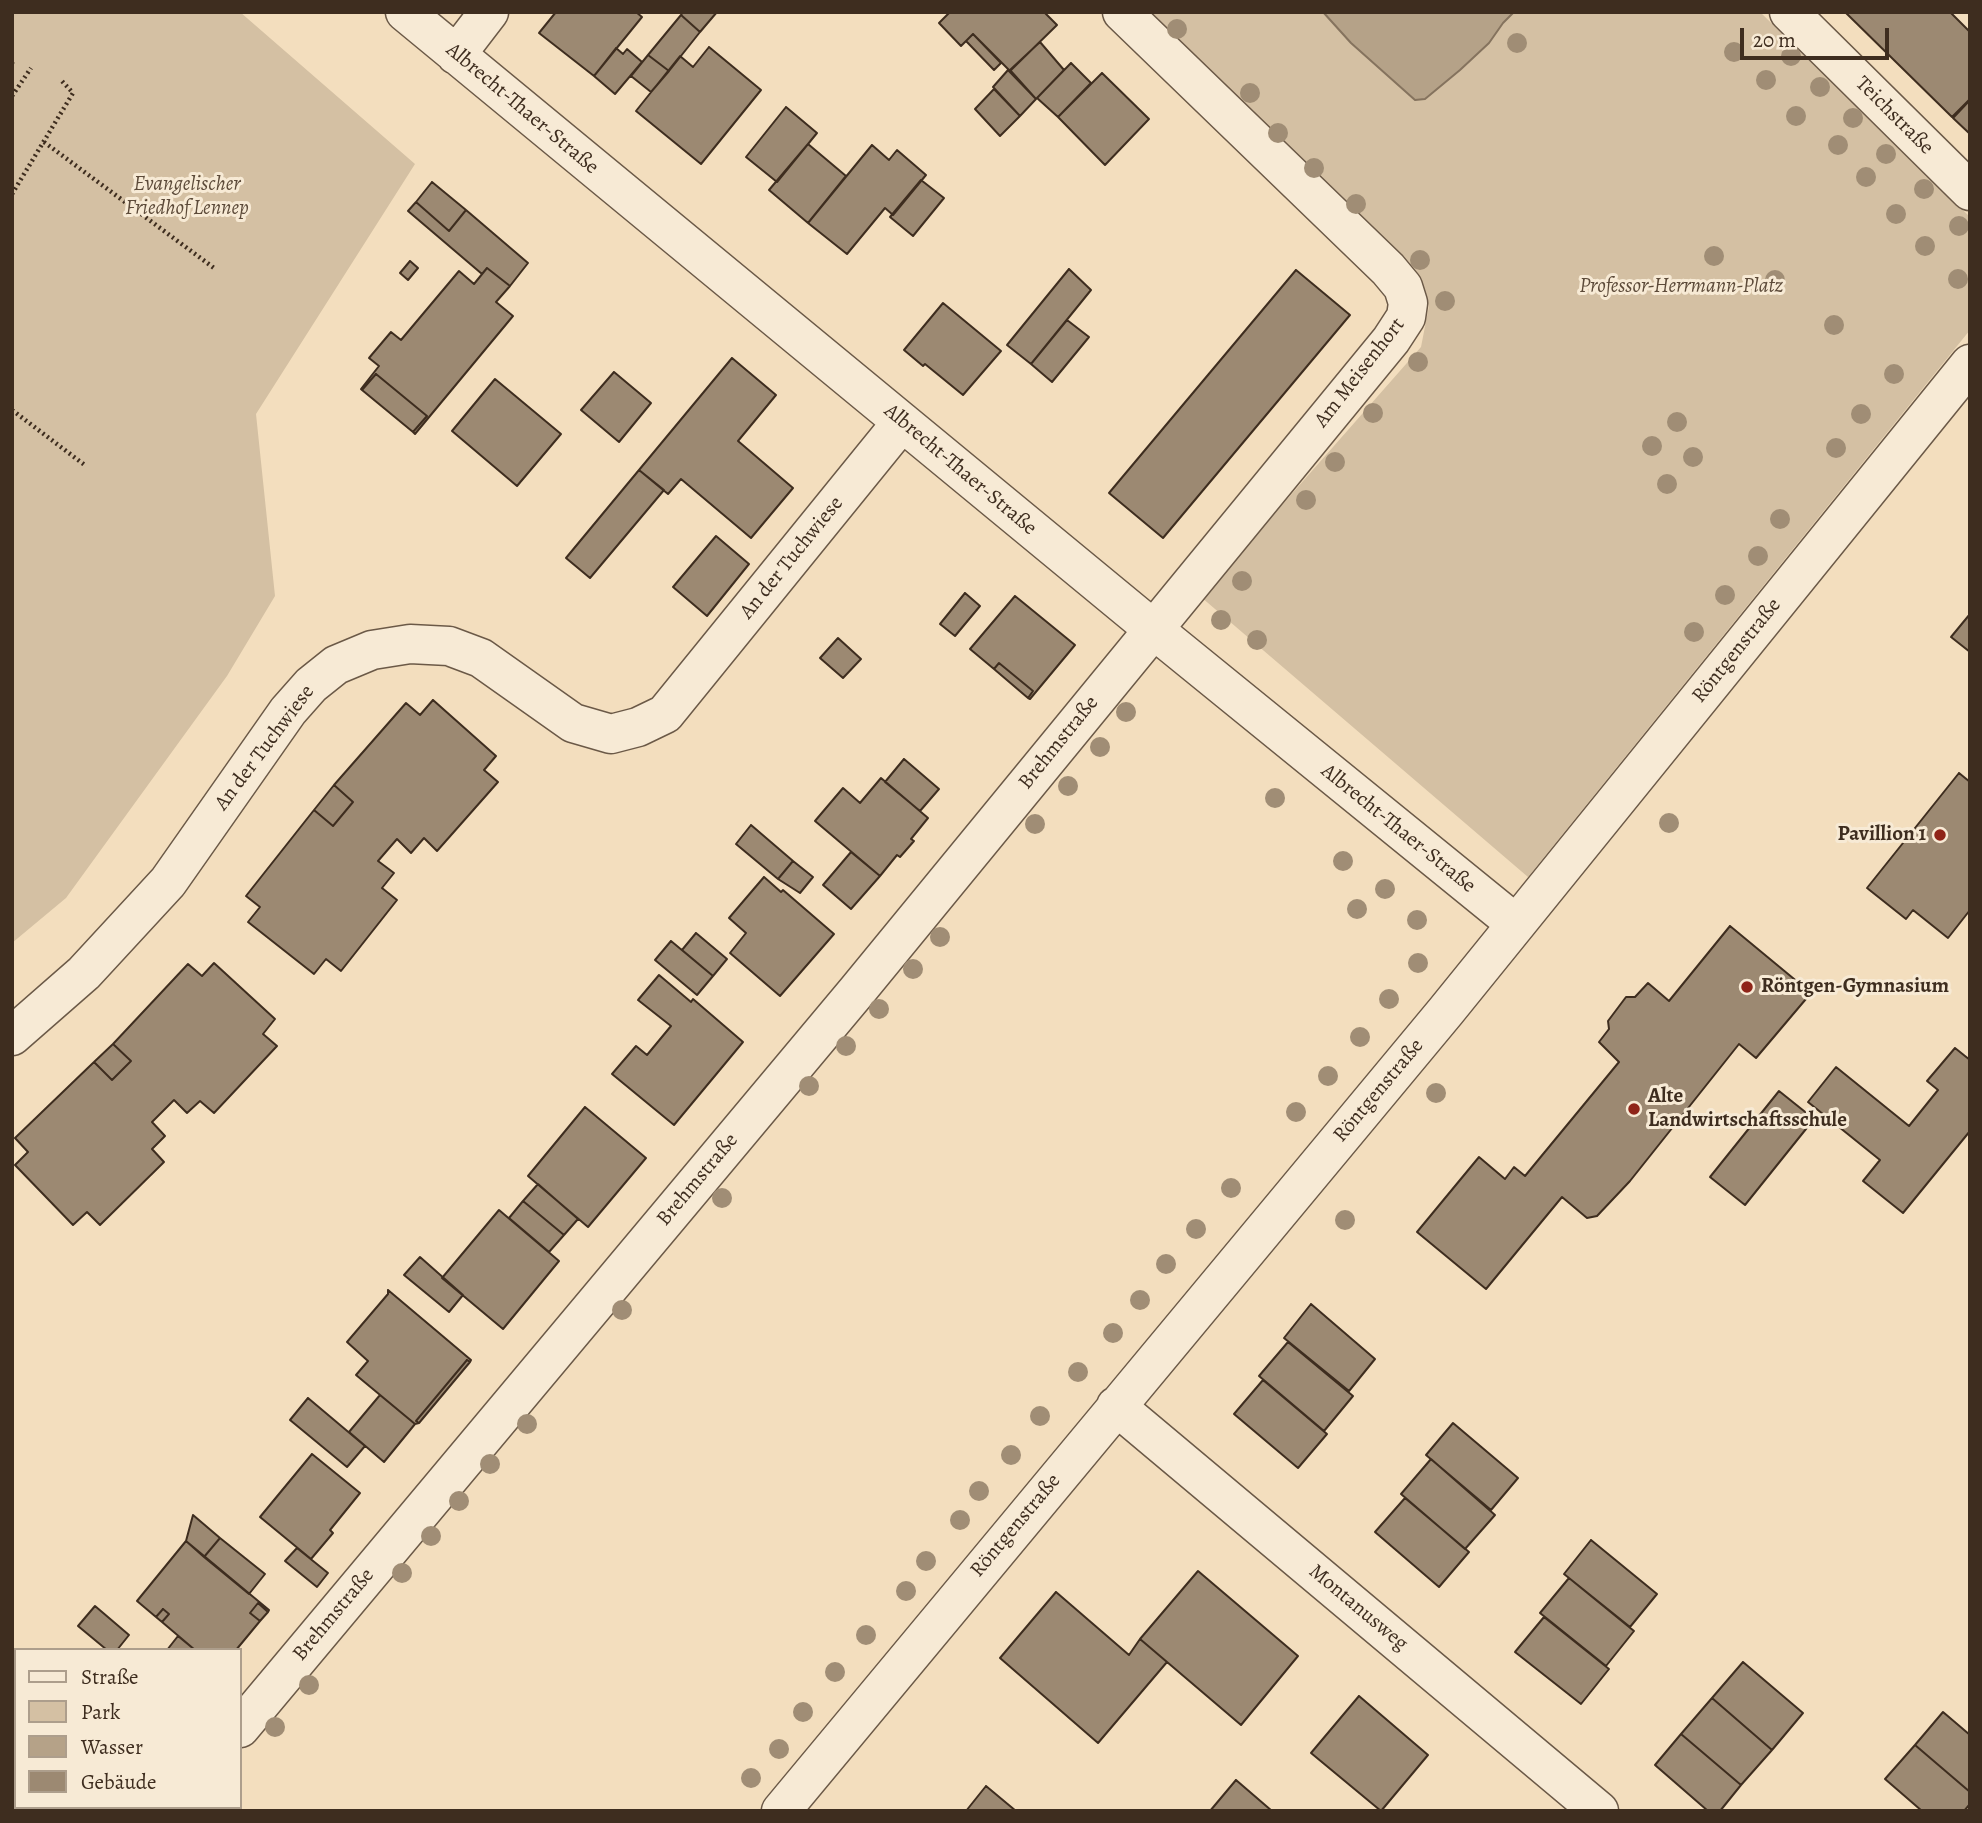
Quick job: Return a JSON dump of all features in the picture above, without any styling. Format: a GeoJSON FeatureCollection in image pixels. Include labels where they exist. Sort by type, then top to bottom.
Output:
{"type":"FeatureCollection","features":[{"type":"Feature","properties":{"kind":"street","name":"Albrecht-Thaer-Straße"},"geometry":{"type":"LineString","coordinates":[[405,12],[1153,629],[1516,924]]}},
{"type":"Feature","properties":{"kind":"street"},"geometry":{"type":"LineString","coordinates":[[456,54],[489,12]]}},
{"type":"Feature","properties":{"kind":"street","name":"Am Meisenhort"},"geometry":{"type":"LineString","coordinates":[[1122,12],[1388,269],[1403,287],[1408,303],[1406,317],[1391,340],[1153,629]]}},
{"type":"Feature","properties":{"kind":"street","name":"Teichstraße"},"geometry":{"type":"LineString","coordinates":[[1789,12],[1970,191]]}},
{"type":"Feature","properties":{"kind":"street","name":"Röntgenstraße"},"geometry":{"type":"LineString","coordinates":[[781,1811],[1516,924],[1970,364]]}},
{"type":"Feature","properties":{"kind":"street","name":"An der Tuchwiese"},"geometry":{"type":"LineString","coordinates":[[12,1036],[84,973],[168,882],[288,711],[311,685],[336,665],[372,650],[410,644],[449,646],[481,658],[573,723],[611,734],[638,727],[665,715],[902,422]]}},
{"type":"Feature","properties":{"kind":"street","name":"Brehmstraße"},"geometry":{"type":"LineString","coordinates":[[242,1726],[857,991],[1153,629]]}},
{"type":"Feature","properties":{"kind":"street","name":"Montanusweg"},"geometry":{"type":"LineString","coordinates":[[1116,1406],[1599,1811]]}},
{"type":"Feature","properties":{"kind":"path"},"geometry":{"type":"LineString","coordinates":[[12,96],[31,68]]}},
{"type":"Feature","properties":{"kind":"path"},"geometry":{"type":"LineString","coordinates":[[12,194],[73,93],[60,79]]}},
{"type":"Feature","properties":{"kind":"path"},"geometry":{"type":"LineString","coordinates":[[44,142],[214,268]]}},
{"type":"Feature","properties":{"kind":"path"},"geometry":{"type":"LineString","coordinates":[[12,410],[86,466]]}},
{"type":"Feature","properties":{"kind":"green space","name":"Evangelischer Friedhof Lennep"},"geometry":{"type":"Polygon","coordinates":[[[12,12],[240,12],[415,164],[256,414],[275,596],[227,676],[66,898],[12,943],[12,12]]]}},
{"type":"Feature","properties":{"kind":"green space","name":"Professor-Herrmann-Platz"},"geometry":{"type":"Polygon","coordinates":[[[1147,12],[1760,12],[1970,217],[1970,330],[1528,877],[1201,597],[1421,347],[1429,306],[1415,271],[1147,12]]]}},
{"type":"Feature","properties":{"kind":"water"},"geometry":{"type":"Polygon","coordinates":[[[1323,12],[1514,12],[1489,43],[1460,70],[1425,99],[1415,100],[1351,43],[1323,12]]]}},
{"type":"Feature","properties":{"kind":"building"},"geometry":{"type":"Polygon","coordinates":[[[556,12],[636,12],[642,17],[594,76],[539,33],[556,12]]]}},
{"type":"Feature","properties":{"kind":"building"},"geometry":{"type":"Polygon","coordinates":[[[683,12],[717,12],[700,32],[681,15],[683,12]]]}},
{"type":"Feature","properties":{"kind":"building"},"geometry":{"type":"Polygon","coordinates":[[[950,12],[1044,12],[1057,25],[1010,71],[973,34],[961,46],[939,23],[950,12]]]}},
{"type":"Feature","properties":{"kind":"building"},"geometry":{"type":"Polygon","coordinates":[[[1845,12],[1950,12],[1970,32],[1970,99],[1952,117],[1845,12]]]}},
{"type":"Feature","properties":{"kind":"building"},"geometry":{"type":"Polygon","coordinates":[[[681,15],[700,32],[669,71],[648,55],[681,15]]]}},
{"type":"Feature","properties":{"kind":"building"},"geometry":{"type":"Polygon","coordinates":[[[973,34],[1001,63],[994,70],[966,41],[973,34]]]}},
{"type":"Feature","properties":{"kind":"building"},"geometry":{"type":"Polygon","coordinates":[[[1040,42],[1064,70],[1036,99],[1010,70],[1040,42]]]}},
{"type":"Feature","properties":{"kind":"building"},"geometry":{"type":"Polygon","coordinates":[[[709,47],[761,90],[701,164],[636,111],[680,56],[693,67],[709,47]]]}},
{"type":"Feature","properties":{"kind":"building"},"geometry":{"type":"Polygon","coordinates":[[[616,48],[623,54],[627,49],[642,62],[615,94],[594,76],[616,48]]]}},
{"type":"Feature","properties":{"kind":"building"},"geometry":{"type":"Polygon","coordinates":[[[648,55],[669,71],[651,92],[631,76],[648,55]]]}},
{"type":"Feature","properties":{"kind":"building"},"geometry":{"type":"Polygon","coordinates":[[[1071,63],[1091,83],[1058,117],[1037,98],[1071,63]]]}},
{"type":"Feature","properties":{"kind":"building"},"geometry":{"type":"Polygon","coordinates":[[[1008,70],[1036,99],[1020,116],[993,87],[1008,70]]]}},
{"type":"Feature","properties":{"kind":"building"},"geometry":{"type":"Polygon","coordinates":[[[1102,73],[1149,119],[1105,165],[1058,117],[1102,73]]]}},
{"type":"Feature","properties":{"kind":"building"},"geometry":{"type":"Polygon","coordinates":[[[994,89],[1020,116],[1000,136],[975,109],[994,89]]]}},
{"type":"Feature","properties":{"kind":"building"},"geometry":{"type":"Polygon","coordinates":[[[1970,100],[1970,134],[1953,118],[1970,100]]]}},
{"type":"Feature","properties":{"kind":"building"},"geometry":{"type":"Polygon","coordinates":[[[786,107],[817,133],[777,182],[746,157],[786,107]]]}},
{"type":"Feature","properties":{"kind":"building"},"geometry":{"type":"Polygon","coordinates":[[[808,144],[846,176],[808,223],[769,190],[808,144]]]}},
{"type":"Feature","properties":{"kind":"building"},"geometry":{"type":"Polygon","coordinates":[[[872,145],[889,160],[897,150],[926,175],[893,215],[885,208],[847,254],[808,223],[872,145]]]}},
{"type":"Feature","properties":{"kind":"building"},"geometry":{"type":"Polygon","coordinates":[[[921,180],[944,198],[913,236],[890,217],[921,180]]]}},
{"type":"Feature","properties":{"kind":"building"},"geometry":{"type":"Polygon","coordinates":[[[432,182],[466,210],[449,231],[416,202],[432,182]]]}},
{"type":"Feature","properties":{"kind":"building"},"geometry":{"type":"Polygon","coordinates":[[[416,202],[449,231],[466,210],[528,263],[510,286],[487,268],[482,274],[408,211],[416,202]]]}},
{"type":"Feature","properties":{"kind":"building"},"geometry":{"type":"Polygon","coordinates":[[[410,261],[418,268],[408,280],[400,273],[410,261]]]}},
{"type":"Feature","properties":{"kind":"building"},"geometry":{"type":"Polygon","coordinates":[[[487,268],[510,286],[496,302],[513,316],[415,434],[413,432],[427,416],[376,374],[361,389],[379,366],[369,358],[391,332],[401,340],[459,271],[474,284],[487,268]]]}},
{"type":"Feature","properties":{"kind":"building"},"geometry":{"type":"Polygon","coordinates":[[[1069,269],[1091,290],[1031,364],[1007,345],[1069,269]]]}},
{"type":"Feature","properties":{"kind":"building"},"geometry":{"type":"Polygon","coordinates":[[[1296,270],[1350,315],[1163,538],[1109,493],[1296,270]]]}},
{"type":"Feature","properties":{"kind":"building"},"geometry":{"type":"Polygon","coordinates":[[[943,303],[1001,351],[963,395],[904,350],[943,303]]]}},
{"type":"Feature","properties":{"kind":"building"},"geometry":{"type":"Polygon","coordinates":[[[1067,320],[1089,337],[1052,382],[1031,364],[1067,320]]]}},
{"type":"Feature","properties":{"kind":"building"},"geometry":{"type":"Polygon","coordinates":[[[732,358],[776,395],[738,441],[793,488],[751,538],[681,479],[668,494],[639,470],[732,358]]]}},
{"type":"Feature","properties":{"kind":"building"},"geometry":{"type":"Polygon","coordinates":[[[614,372],[651,403],[619,442],[581,410],[614,372]]]}},
{"type":"Feature","properties":{"kind":"building"},"geometry":{"type":"Polygon","coordinates":[[[376,374],[427,416],[413,432],[362,390],[376,374]]]}},
{"type":"Feature","properties":{"kind":"building"},"geometry":{"type":"Polygon","coordinates":[[[495,379],[561,434],[517,486],[452,431],[495,379]]]}},
{"type":"Feature","properties":{"kind":"building"},"geometry":{"type":"Polygon","coordinates":[[[639,470],[664,490],[590,578],[566,558],[639,470]]]}},
{"type":"Feature","properties":{"kind":"building"},"geometry":{"type":"Polygon","coordinates":[[[716,536],[749,564],[707,616],[673,587],[716,536]]]}},
{"type":"Feature","properties":{"kind":"building"},"geometry":{"type":"Polygon","coordinates":[[[965,593],[980,606],[955,636],[940,624],[965,593]]]}},
{"type":"Feature","properties":{"kind":"building"},"geometry":{"type":"Polygon","coordinates":[[[1015,596],[1075,645],[1030,699],[1028,698],[1033,691],[999,663],[994,669],[970,649],[1015,596]]]}},
{"type":"Feature","properties":{"kind":"building"},"geometry":{"type":"Polygon","coordinates":[[[1970,614],[1970,652],[1951,637],[1970,614]]]}},
{"type":"Feature","properties":{"kind":"building"},"geometry":{"type":"Polygon","coordinates":[[[838,638],[861,659],[843,678],[820,658],[838,638]]]}},
{"type":"Feature","properties":{"kind":"building"},"geometry":{"type":"Polygon","coordinates":[[[999,663],[1033,691],[1028,698],[994,669],[999,663]]]}},
{"type":"Feature","properties":{"kind":"building"},"geometry":{"type":"Polygon","coordinates":[[[433,700],[496,756],[484,770],[498,782],[437,851],[424,838],[411,853],[397,839],[378,861],[394,873],[382,888],[397,900],[341,971],[326,959],[314,974],[248,922],[260,907],[246,896],[314,810],[333,826],[353,802],[334,785],[406,703],[420,715],[433,700]]]}},
{"type":"Feature","properties":{"kind":"building"},"geometry":{"type":"Polygon","coordinates":[[[904,759],[939,789],[920,811],[885,782],[904,759]]]}},
{"type":"Feature","properties":{"kind":"building","name":"Pavillion 1"},"geometry":{"type":"Polygon","coordinates":[[[1959,773],[1970,782],[1970,910],[1948,938],[1913,910],[1906,919],[1867,888],[1959,773]]]}},
{"type":"Feature","properties":{"kind":"building"},"geometry":{"type":"Polygon","coordinates":[[[881,778],[928,818],[911,839],[914,841],[900,857],[897,855],[880,876],[815,821],[843,788],[860,803],[881,778]]]}},
{"type":"Feature","properties":{"kind":"building"},"geometry":{"type":"Polygon","coordinates":[[[334,785],[353,802],[333,826],[314,810],[334,785]]]}},
{"type":"Feature","properties":{"kind":"building"},"geometry":{"type":"Polygon","coordinates":[[[751,825],[793,861],[778,879],[736,844],[751,825]]]}},
{"type":"Feature","properties":{"kind":"building"},"geometry":{"type":"Polygon","coordinates":[[[851,852],[880,876],[851,909],[823,885],[851,852]]]}},
{"type":"Feature","properties":{"kind":"building"},"geometry":{"type":"Polygon","coordinates":[[[793,861],[813,877],[800,893],[778,879],[793,861]]]}},
{"type":"Feature","properties":{"kind":"building"},"geometry":{"type":"Polygon","coordinates":[[[764,877],[834,934],[780,996],[730,953],[746,933],[729,918],[764,877]]]}},
{"type":"Feature","properties":{"kind":"building","name":"Alte Landwirtschaftsschule"},"geometry":{"type":"Polygon","coordinates":[[[1730,926],[1811,993],[1756,1058],[1739,1044],[1630,1181],[1597,1216],[1587,1218],[1562,1197],[1486,1289],[1417,1232],[1479,1157],[1505,1179],[1514,1167],[1525,1176],[1619,1062],[1599,1042],[1609,1029],[1608,1021],[1626,997],[1635,997],[1648,983],[1669,1001],[1730,926]]]}},
{"type":"Feature","properties":{"kind":"building"},"geometry":{"type":"Polygon","coordinates":[[[696,933],[727,959],[713,976],[682,950],[696,933]]]}},
{"type":"Feature","properties":{"kind":"building"},"geometry":{"type":"Polygon","coordinates":[[[671,941],[713,976],[697,995],[655,960],[671,941]]]}},
{"type":"Feature","properties":{"kind":"building"},"geometry":{"type":"Polygon","coordinates":[[[214,963],[275,1019],[263,1034],[277,1046],[214,1113],[200,1101],[187,1113],[174,1100],[152,1122],[165,1136],[152,1149],[164,1162],[100,1225],[87,1212],[73,1225],[15,1165],[28,1152],[15,1138],[94,1062],[112,1080],[131,1061],[113,1044],[188,964],[202,976],[214,963]]]}},
{"type":"Feature","properties":{"kind":"building"},"geometry":{"type":"Polygon","coordinates":[[[659,975],[691,1002],[693,999],[743,1042],[674,1125],[612,1074],[636,1046],[647,1055],[671,1026],[638,1000],[659,975]]]}},
{"type":"Feature","properties":{"kind":"building"},"geometry":{"type":"Polygon","coordinates":[[[113,1044],[131,1061],[112,1080],[94,1062],[113,1044]]]}},
{"type":"Feature","properties":{"kind":"building"},"geometry":{"type":"Polygon","coordinates":[[[1955,1048],[1970,1060],[1970,1131],[1903,1213],[1863,1181],[1880,1160],[1808,1102],[1836,1067],[1909,1126],[1938,1090],[1927,1081],[1955,1048]]]}},
{"type":"Feature","properties":{"kind":"building"},"geometry":{"type":"Polygon","coordinates":[[[1779,1091],[1814,1119],[1745,1205],[1710,1177],[1779,1091]]]}},
{"type":"Feature","properties":{"kind":"building"},"geometry":{"type":"Polygon","coordinates":[[[585,1107],[646,1158],[588,1227],[528,1176],[585,1107]]]}},
{"type":"Feature","properties":{"kind":"building"},"geometry":{"type":"Polygon","coordinates":[[[538,1184],[578,1219],[564,1235],[523,1201],[538,1184]]]}},
{"type":"Feature","properties":{"kind":"building"},"geometry":{"type":"Polygon","coordinates":[[[523,1201],[564,1235],[549,1252],[509,1218],[523,1201]]]}},
{"type":"Feature","properties":{"kind":"building"},"geometry":{"type":"Polygon","coordinates":[[[499,1210],[559,1261],[503,1329],[442,1278],[499,1210]]]}},
{"type":"Feature","properties":{"kind":"building"},"geometry":{"type":"Polygon","coordinates":[[[420,1257],[463,1295],[449,1312],[404,1275],[420,1257]]]}},
{"type":"Feature","properties":{"kind":"building"},"geometry":{"type":"Polygon","coordinates":[[[388,1290],[471,1360],[467,1360],[416,1421],[419,1423],[415,1424],[356,1375],[368,1361],[347,1342],[388,1294],[388,1290]]]}},
{"type":"Feature","properties":{"kind":"building"},"geometry":{"type":"Polygon","coordinates":[[[1311,1304],[1375,1359],[1349,1391],[1284,1338],[1311,1304]]]}},
{"type":"Feature","properties":{"kind":"building"},"geometry":{"type":"Polygon","coordinates":[[[1288,1342],[1353,1396],[1324,1431],[1259,1376],[1288,1342]]]}},
{"type":"Feature","properties":{"kind":"building"},"geometry":{"type":"Polygon","coordinates":[[[467,1360],[470,1362],[419,1423],[416,1421],[467,1360]]]}},
{"type":"Feature","properties":{"kind":"building"},"geometry":{"type":"Polygon","coordinates":[[[1263,1380],[1327,1434],[1298,1468],[1234,1414],[1263,1380]]]}},
{"type":"Feature","properties":{"kind":"building"},"geometry":{"type":"Polygon","coordinates":[[[380,1395],[415,1424],[384,1462],[349,1432],[380,1395]]]}},
{"type":"Feature","properties":{"kind":"building"},"geometry":{"type":"Polygon","coordinates":[[[308,1398],[365,1446],[347,1467],[290,1420],[308,1398]]]}},
{"type":"Feature","properties":{"kind":"building"},"geometry":{"type":"Polygon","coordinates":[[[1453,1423],[1518,1478],[1491,1510],[1426,1455],[1453,1423]]]}},
{"type":"Feature","properties":{"kind":"building"},"geometry":{"type":"Polygon","coordinates":[[[312,1454],[360,1493],[330,1530],[333,1533],[311,1559],[260,1517],[312,1454]]]}},
{"type":"Feature","properties":{"kind":"building"},"geometry":{"type":"Polygon","coordinates":[[[1431,1459],[1495,1515],[1465,1549],[1401,1494],[1431,1459]]]}},
{"type":"Feature","properties":{"kind":"building"},"geometry":{"type":"Polygon","coordinates":[[[1405,1498],[1469,1552],[1439,1587],[1375,1532],[1405,1498]]]}},
{"type":"Feature","properties":{"kind":"building"},"geometry":{"type":"Polygon","coordinates":[[[193,1515],[220,1538],[204,1557],[186,1541],[193,1515]]]}},
{"type":"Feature","properties":{"kind":"building"},"geometry":{"type":"Polygon","coordinates":[[[220,1538],[265,1574],[249,1594],[204,1557],[220,1538]]]}},
{"type":"Feature","properties":{"kind":"building"},"geometry":{"type":"Polygon","coordinates":[[[1591,1540],[1657,1594],[1630,1627],[1564,1574],[1591,1540]]]}},
{"type":"Feature","properties":{"kind":"building"},"geometry":{"type":"Polygon","coordinates":[[[186,1541],[269,1610],[268,1612],[258,1603],[250,1613],[260,1621],[238,1648],[193,1648],[162,1622],[169,1614],[163,1609],[156,1617],[137,1601],[186,1541]]]}},
{"type":"Feature","properties":{"kind":"building"},"geometry":{"type":"Polygon","coordinates":[[[297,1548],[328,1573],[317,1587],[285,1561],[297,1548]]]}},
{"type":"Feature","properties":{"kind":"building"},"geometry":{"type":"Polygon","coordinates":[[[1198,1571],[1298,1656],[1241,1725],[1140,1639],[1198,1571]]]}},
{"type":"Feature","properties":{"kind":"building"},"geometry":{"type":"Polygon","coordinates":[[[1569,1578],[1634,1631],[1606,1666],[1540,1613],[1569,1578]]]}},
{"type":"Feature","properties":{"kind":"building"},"geometry":{"type":"Polygon","coordinates":[[[1056,1592],[1129,1655],[1140,1639],[1167,1662],[1098,1743],[1000,1658],[1056,1592]]]}},
{"type":"Feature","properties":{"kind":"building"},"geometry":{"type":"Polygon","coordinates":[[[258,1603],[268,1612],[260,1621],[250,1613],[258,1603]]]}},
{"type":"Feature","properties":{"kind":"building"},"geometry":{"type":"Polygon","coordinates":[[[95,1606],[129,1635],[119,1648],[105,1648],[78,1626],[95,1606]]]}},
{"type":"Feature","properties":{"kind":"building"},"geometry":{"type":"Polygon","coordinates":[[[163,1609],[169,1614],[162,1622],[156,1617],[163,1609]]]}},
{"type":"Feature","properties":{"kind":"building"},"geometry":{"type":"Polygon","coordinates":[[[1544,1617],[1609,1669],[1581,1704],[1515,1652],[1544,1617]]]}},
{"type":"Feature","properties":{"kind":"building"},"geometry":{"type":"Polygon","coordinates":[[[178,1636],[193,1648],[169,1648],[178,1636]]]}},
{"type":"Feature","properties":{"kind":"building"},"geometry":{"type":"Polygon","coordinates":[[[1743,1662],[1803,1713],[1772,1750],[1712,1698],[1743,1662]]]}},
{"type":"Feature","properties":{"kind":"building"},"geometry":{"type":"Polygon","coordinates":[[[12,1691],[14,1749],[12,1751],[12,1691]]]}},
{"type":"Feature","properties":{"kind":"building"},"geometry":{"type":"Polygon","coordinates":[[[1359,1696],[1428,1755],[1381,1811],[1311,1753],[1359,1696]]]}},
{"type":"Feature","properties":{"kind":"building"},"geometry":{"type":"Polygon","coordinates":[[[1712,1698],[1772,1750],[1741,1785],[1681,1734],[1712,1698]]]}},
{"type":"Feature","properties":{"kind":"building"},"geometry":{"type":"Polygon","coordinates":[[[1943,1712],[1970,1735],[1970,1792],[1915,1745],[1943,1712]]]}},
{"type":"Feature","properties":{"kind":"building"},"geometry":{"type":"Polygon","coordinates":[[[1681,1734],[1741,1785],[1720,1811],[1708,1811],[1655,1765],[1681,1734]]]}},
{"type":"Feature","properties":{"kind":"building"},"geometry":{"type":"Polygon","coordinates":[[[1915,1745],[1970,1792],[1970,1804],[1964,1811],[1922,1811],[1885,1779],[1915,1745]]]}},
{"type":"Feature","properties":{"kind":"building"},"geometry":{"type":"Polygon","coordinates":[[[14,1773],[14,1809],[52,1811],[12,1811],[14,1773]]]}},
{"type":"Feature","properties":{"kind":"building"},"geometry":{"type":"Polygon","coordinates":[[[1236,1780],[1272,1811],[1210,1811],[1236,1780]]]}},
{"type":"Feature","properties":{"kind":"building"},"geometry":{"type":"Polygon","coordinates":[[[986,1786],[1016,1811],[966,1811],[986,1786]]]}},
{"type":"Feature","properties":{"kind":"place","name":"Pavillion 1"},"geometry":{"type":"Point","coordinates":[1940,835]}},
{"type":"Feature","properties":{"kind":"place","name":"Röntgen-Gymnasium"},"geometry":{"type":"Point","coordinates":[1747,987]}},
{"type":"Feature","properties":{"kind":"place","name":"Alte Landwirtschaftsschule"},"geometry":{"type":"Point","coordinates":[1634,1109]}}]}
